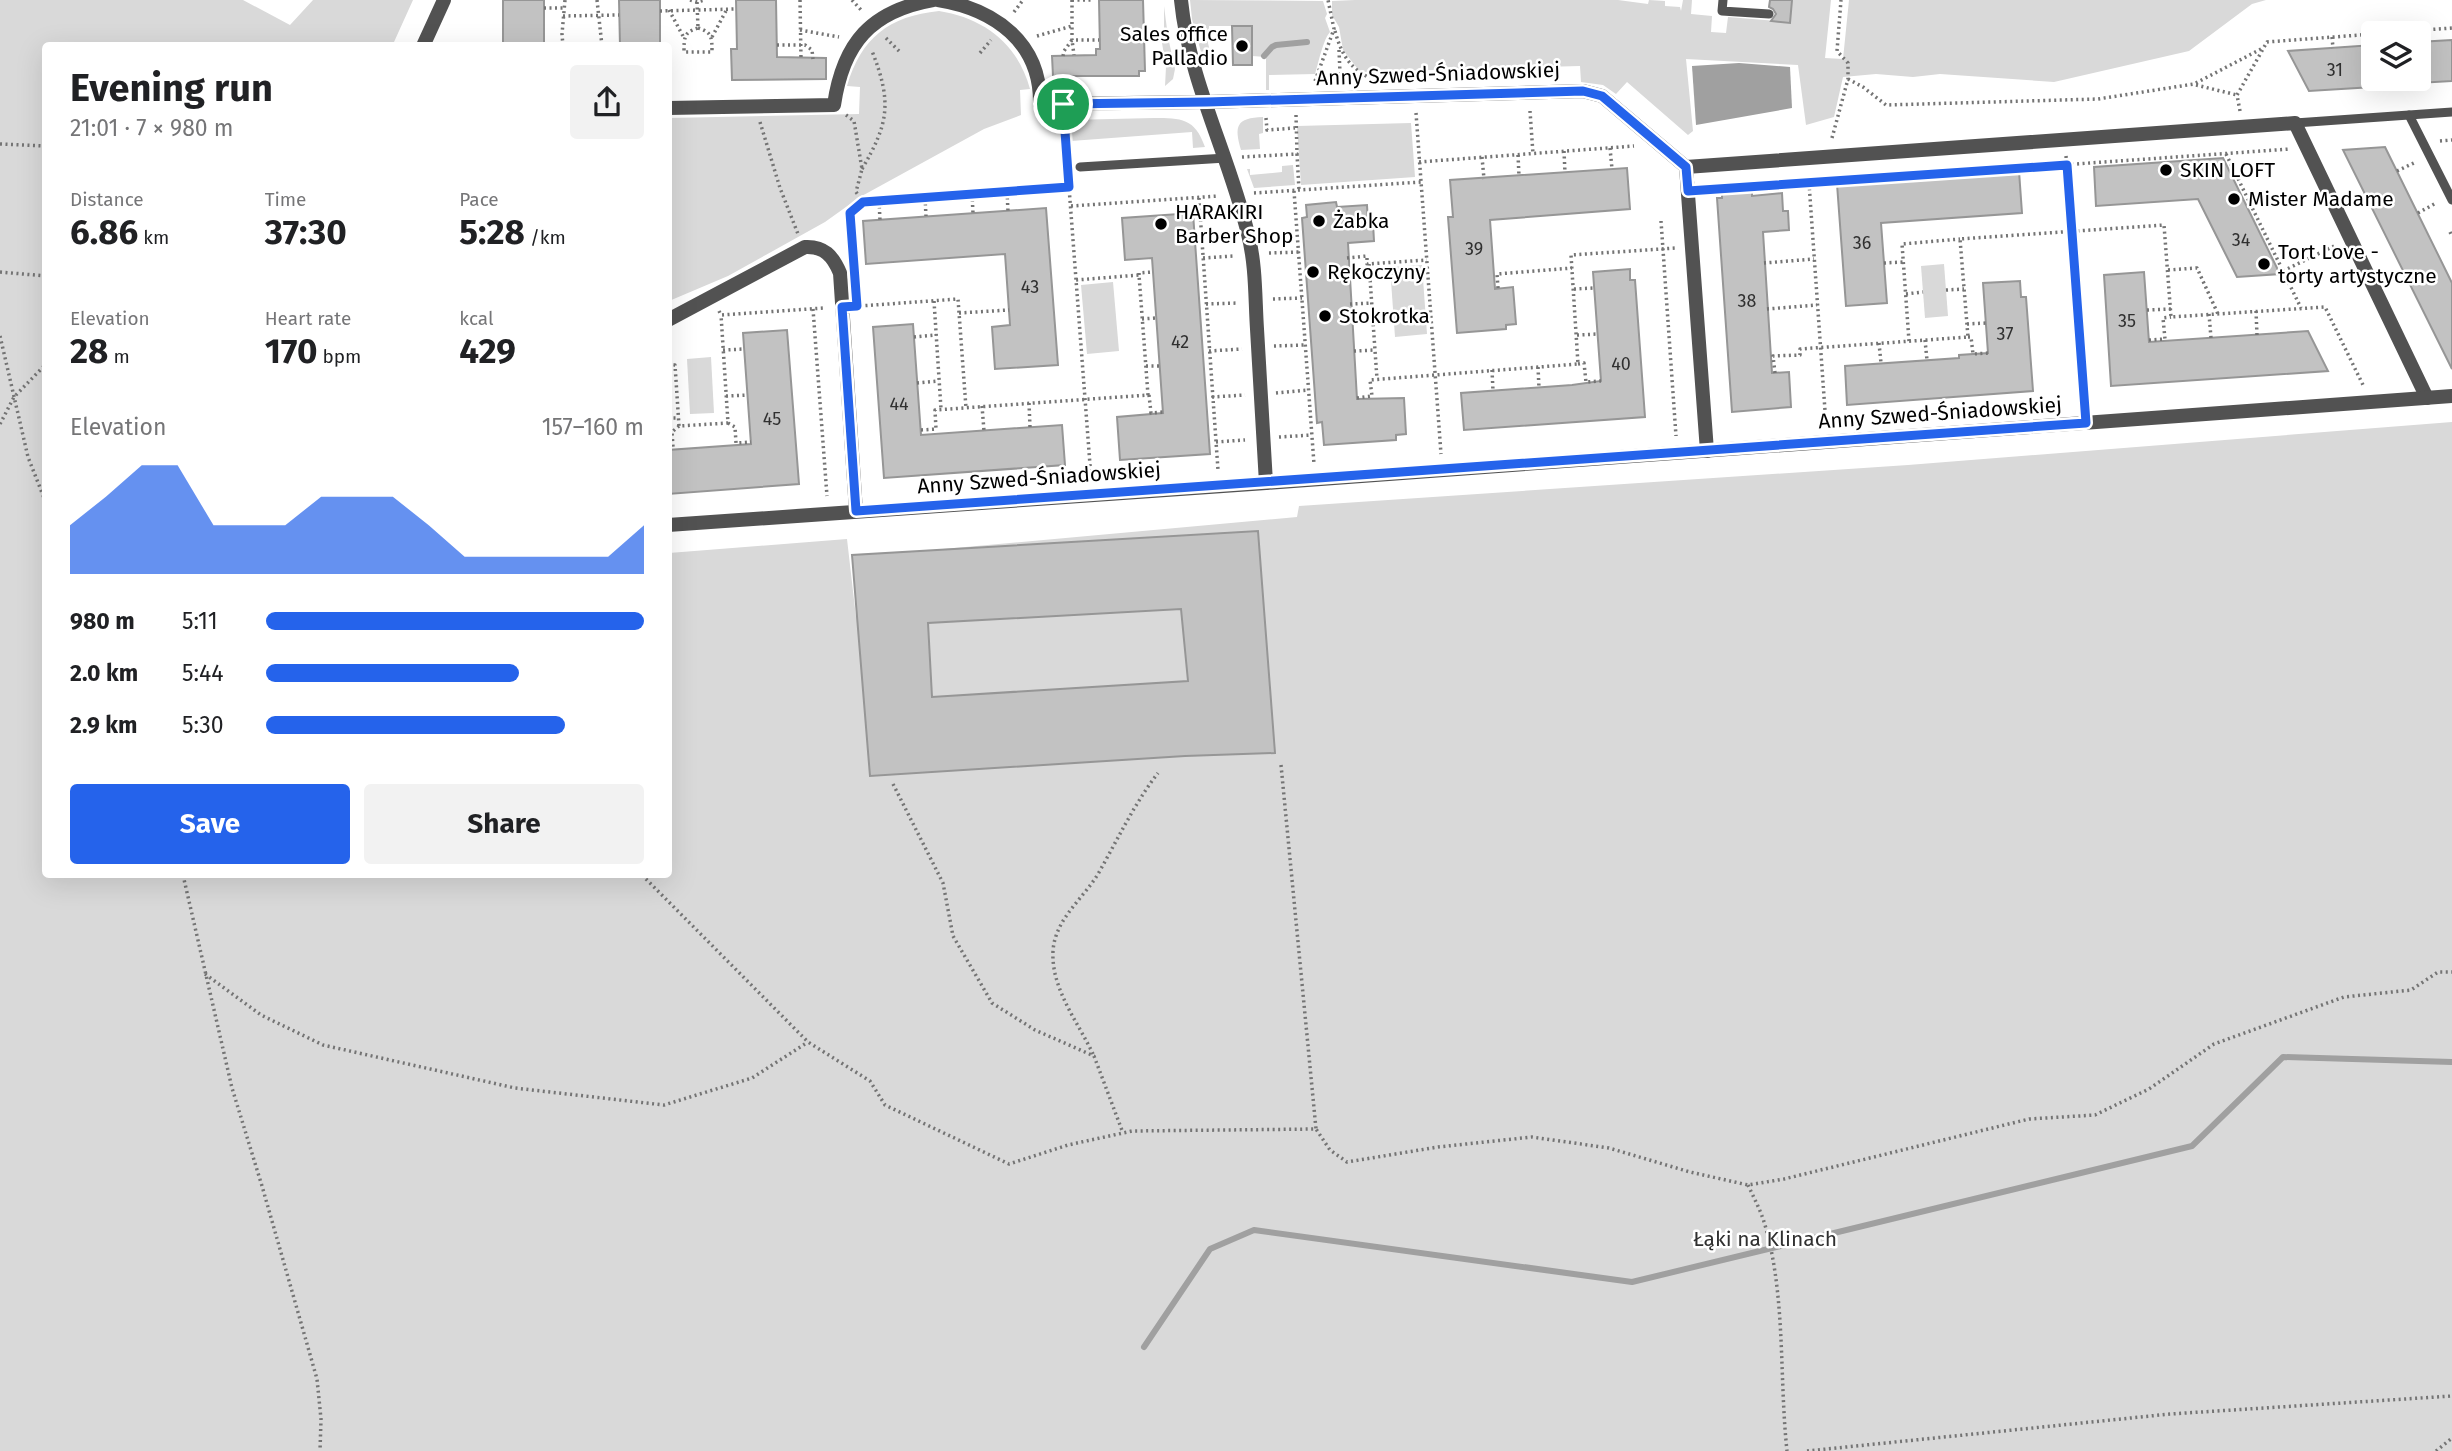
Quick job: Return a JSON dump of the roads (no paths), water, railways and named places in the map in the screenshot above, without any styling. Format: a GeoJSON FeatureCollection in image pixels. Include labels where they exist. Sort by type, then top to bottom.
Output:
{"type":"FeatureCollection","features":[{"type":"Feature","properties":{"kind":"street"},"geometry":{"type":"LineString","coordinates":[[425,42],[444,0]]}},
{"type":"Feature","properties":{"kind":"street"},"geometry":{"type":"LineString","coordinates":[[672,108],[834,105],[843,64],[855,42],[873,23],[892,11],[936,0]]}},
{"type":"Feature","properties":{"kind":"street","name":"Anny Szwed-Śniadowskiej"},"geometry":{"type":"LineString","coordinates":[[936,0],[961,4],[985,13],[1004,25],[1031,60],[1038,79],[1040,104],[1583,91],[1602,96],[1686,167]]}},
{"type":"Feature","properties":{"kind":"street"},"geometry":{"type":"LineString","coordinates":[[1181,0],[1191,60],[1238,194],[1249,237],[1254,273],[1266,483]]}},
{"type":"Feature","properties":{"kind":"street"},"geometry":{"type":"LineString","coordinates":[[1707,451],[1686,167],[2295,123],[2427,398]]}},
{"type":"Feature","properties":{"kind":"street"},"geometry":{"type":"LineString","coordinates":[[672,318],[805,247],[816,246],[828,253],[836,262],[840,273],[856,511]]}},
{"type":"Feature","properties":{"kind":"street","name":"Anny Szwed-Śniadowskiej"},"geometry":{"type":"LineString","coordinates":[[672,525],[2452,397]]}},
{"type":"Feature","properties":{"kind":"lane"},"geometry":{"type":"LineString","coordinates":[[1723,0],[1722,11],[1769,14]]}},
{"type":"Feature","properties":{"kind":"lane"},"geometry":{"type":"LineString","coordinates":[[2295,123],[2452,112]]}},
{"type":"Feature","properties":{"kind":"lane"},"geometry":{"type":"LineString","coordinates":[[2409,115],[2452,200]]}},
{"type":"Feature","properties":{"kind":"lane"},"geometry":{"type":"LineString","coordinates":[[1080,167],[1226,158]]}},
{"type":"Feature","properties":{"kind":"waterway"},"geometry":{"type":"LineString","coordinates":[[1264,56],[1276,45],[1307,42]]}},
{"type":"Feature","properties":{"kind":"waterway"},"geometry":{"type":"LineString","coordinates":[[1144,1347],[1210,1249],[1254,1230],[1632,1282],[2192,1146],[2283,1057],[2452,1062]]}},
{"type":"Feature","properties":{"kind":"place","name":"Sales office Palladio"},"geometry":{"type":"Point","coordinates":[1242,46]}},
{"type":"Feature","properties":{"kind":"place","name":"SKIN LOFT"},"geometry":{"type":"Point","coordinates":[2166,170]}},
{"type":"Feature","properties":{"kind":"place","name":"Mister Madame"},"geometry":{"type":"Point","coordinates":[2234,199]}},
{"type":"Feature","properties":{"kind":"place","name":"Żabka"},"geometry":{"type":"Point","coordinates":[1319,221]}},
{"type":"Feature","properties":{"kind":"place","name":"HARAKIRI Barber Shop"},"geometry":{"type":"Point","coordinates":[1161,224]}},
{"type":"Feature","properties":{"kind":"place","name":"Tort Love - torty artystyczne"},"geometry":{"type":"Point","coordinates":[2264,264]}},
{"type":"Feature","properties":{"kind":"place","name":"Rękoczyny"},"geometry":{"type":"Point","coordinates":[1313,272]}},
{"type":"Feature","properties":{"kind":"place","name":"Stokrotka"},"geometry":{"type":"Point","coordinates":[1325,316]}},
{"type":"Feature","properties":{"kind":"park label","name":"Łąki na Klinach"},"geometry":{"type":"Point","coordinates":[1765,1239]}}]}
